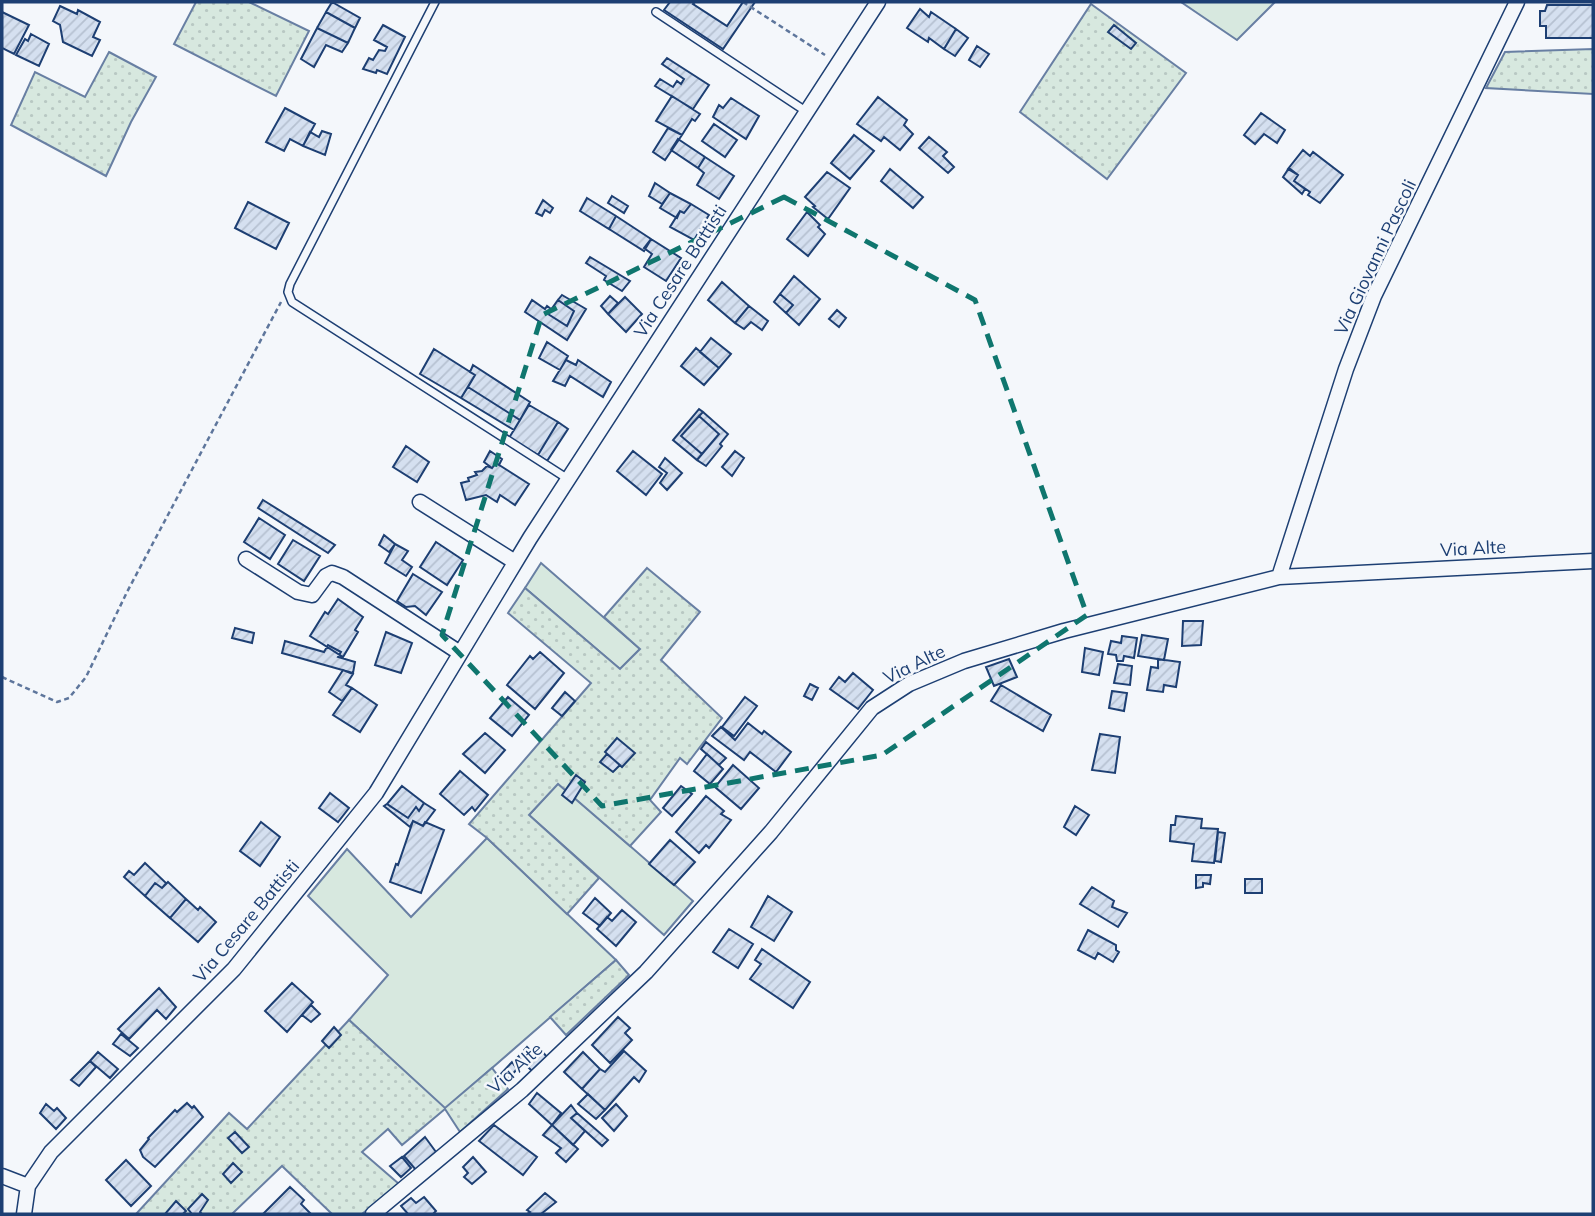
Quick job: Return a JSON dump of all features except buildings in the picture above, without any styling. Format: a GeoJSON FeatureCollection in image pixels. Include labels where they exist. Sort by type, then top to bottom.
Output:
{"type":"FeatureCollection","features":[{"type":"Feature","properties":{"kind":"street","name":"Via Cesare Battisti"},"geometry":{"type":"LineString","coordinates":[[24,1214],[28,1186],[51,1152],[234,970],[376,793],[515,562],[878,2]]}},
{"type":"Feature","properties":{"kind":"street","name":"Via Giovanni Pascoli"},"geometry":{"type":"LineString","coordinates":[[1279,577],[1346,369],[1374,296],[1517,2]]}},
{"type":"Feature","properties":{"kind":"street"},"geometry":{"type":"LineString","coordinates":[[420,502],[515,562]]}},
{"type":"Feature","properties":{"kind":"street"},"geometry":{"type":"LineString","coordinates":[[246,559],[298,592],[312,595],[326,576],[332,573],[343,577],[460,653]]}},
{"type":"Feature","properties":{"kind":"street","name":"Via Alte"},"geometry":{"type":"LineString","coordinates":[[373,1214],[522,1090],[646,972],[778,823],[872,708],[909,684],[964,661],[1065,631],[1279,577],[1593,561]]}},
{"type":"Feature","properties":{"kind":"street"},"geometry":{"type":"LineString","coordinates":[[2,1176],[28,1186]]}},
{"type":"Feature","properties":{"kind":"lane"},"geometry":{"type":"LineString","coordinates":[[435,2],[290,284],[290,296],[292,302],[568,479]]}},
{"type":"Feature","properties":{"kind":"lane"},"geometry":{"type":"LineString","coordinates":[[656,12],[807,112]]}},
{"type":"Feature","properties":{"kind":"path"},"geometry":{"type":"LineString","coordinates":[[743,2],[838,64]]}},
{"type":"Feature","properties":{"kind":"path"},"geometry":{"type":"LineString","coordinates":[[2,677],[57,702],[69,698],[86,677],[127,592],[280,302],[290,296]]}},
{"type":"Feature","properties":{"kind":"highlighted area"},"geometry":{"type":"Polygon","coordinates":[[[784,197],[975,300],[1087,615],[882,755],[602,806],[442,635],[542,315],[784,197]]]}},
{"type":"Feature","properties":{"kind":"shaded area"},"geometry":{"type":"Polygon","coordinates":[[[196,2],[249,2],[309,31],[276,96],[174,44],[196,2]]]}},
{"type":"Feature","properties":{"kind":"shaded area"},"geometry":{"type":"Polygon","coordinates":[[[1181,2],[1275,2],[1237,40],[1181,2]]]}},
{"type":"Feature","properties":{"kind":"shaded area"},"geometry":{"type":"Polygon","coordinates":[[[1091,4],[1186,73],[1107,179],[1020,112],[1091,4]]]}},
{"type":"Feature","properties":{"kind":"shaded area"},"geometry":{"type":"Polygon","coordinates":[[[1593,49],[1593,94],[1486,88],[1505,52],[1593,49]]]}},
{"type":"Feature","properties":{"kind":"shaded area"},"geometry":{"type":"Polygon","coordinates":[[[109,52],[156,77],[106,176],[11,125],[35,72],[85,97],[109,52]]]}},
{"type":"Feature","properties":{"kind":"shaded area"},"geometry":{"type":"Polygon","coordinates":[[[541,563],[640,649],[620,669],[525,588],[541,563]]]}},
{"type":"Feature","properties":{"kind":"shaded area"},"geometry":{"type":"Polygon","coordinates":[[[647,568],[700,612],[661,660],[722,718],[687,764],[680,758],[650,800],[661,812],[630,846],[558,784],[529,815],[599,878],[567,914],[469,824],[591,683],[508,613],[525,588],[620,669],[640,649],[604,617],[647,568]]]}},
{"type":"Feature","properties":{"kind":"shaded area"},"geometry":{"type":"Polygon","coordinates":[[[558,783],[693,901],[664,935],[529,815],[558,783]]]}},
{"type":"Feature","properties":{"kind":"shaded area"},"geometry":{"type":"Polygon","coordinates":[[[487,838],[616,960],[445,1109],[349,1020],[388,975],[308,896],[347,849],[411,917],[487,838]]]}},
{"type":"Feature","properties":{"kind":"shaded area"},"geometry":{"type":"Polygon","coordinates":[[[616,960],[629,975],[566,1035],[550,1017],[616,960]]]}},
{"type":"Feature","properties":{"kind":"shaded area"},"geometry":{"type":"Polygon","coordinates":[[[349,1020],[445,1108],[492,1068],[508,1089],[460,1132],[445,1109],[402,1145],[388,1129],[362,1152],[399,1184],[362,1214],[332,1214],[282,1166],[232,1214],[136,1214],[229,1113],[247,1129],[349,1020]]]}}]}
